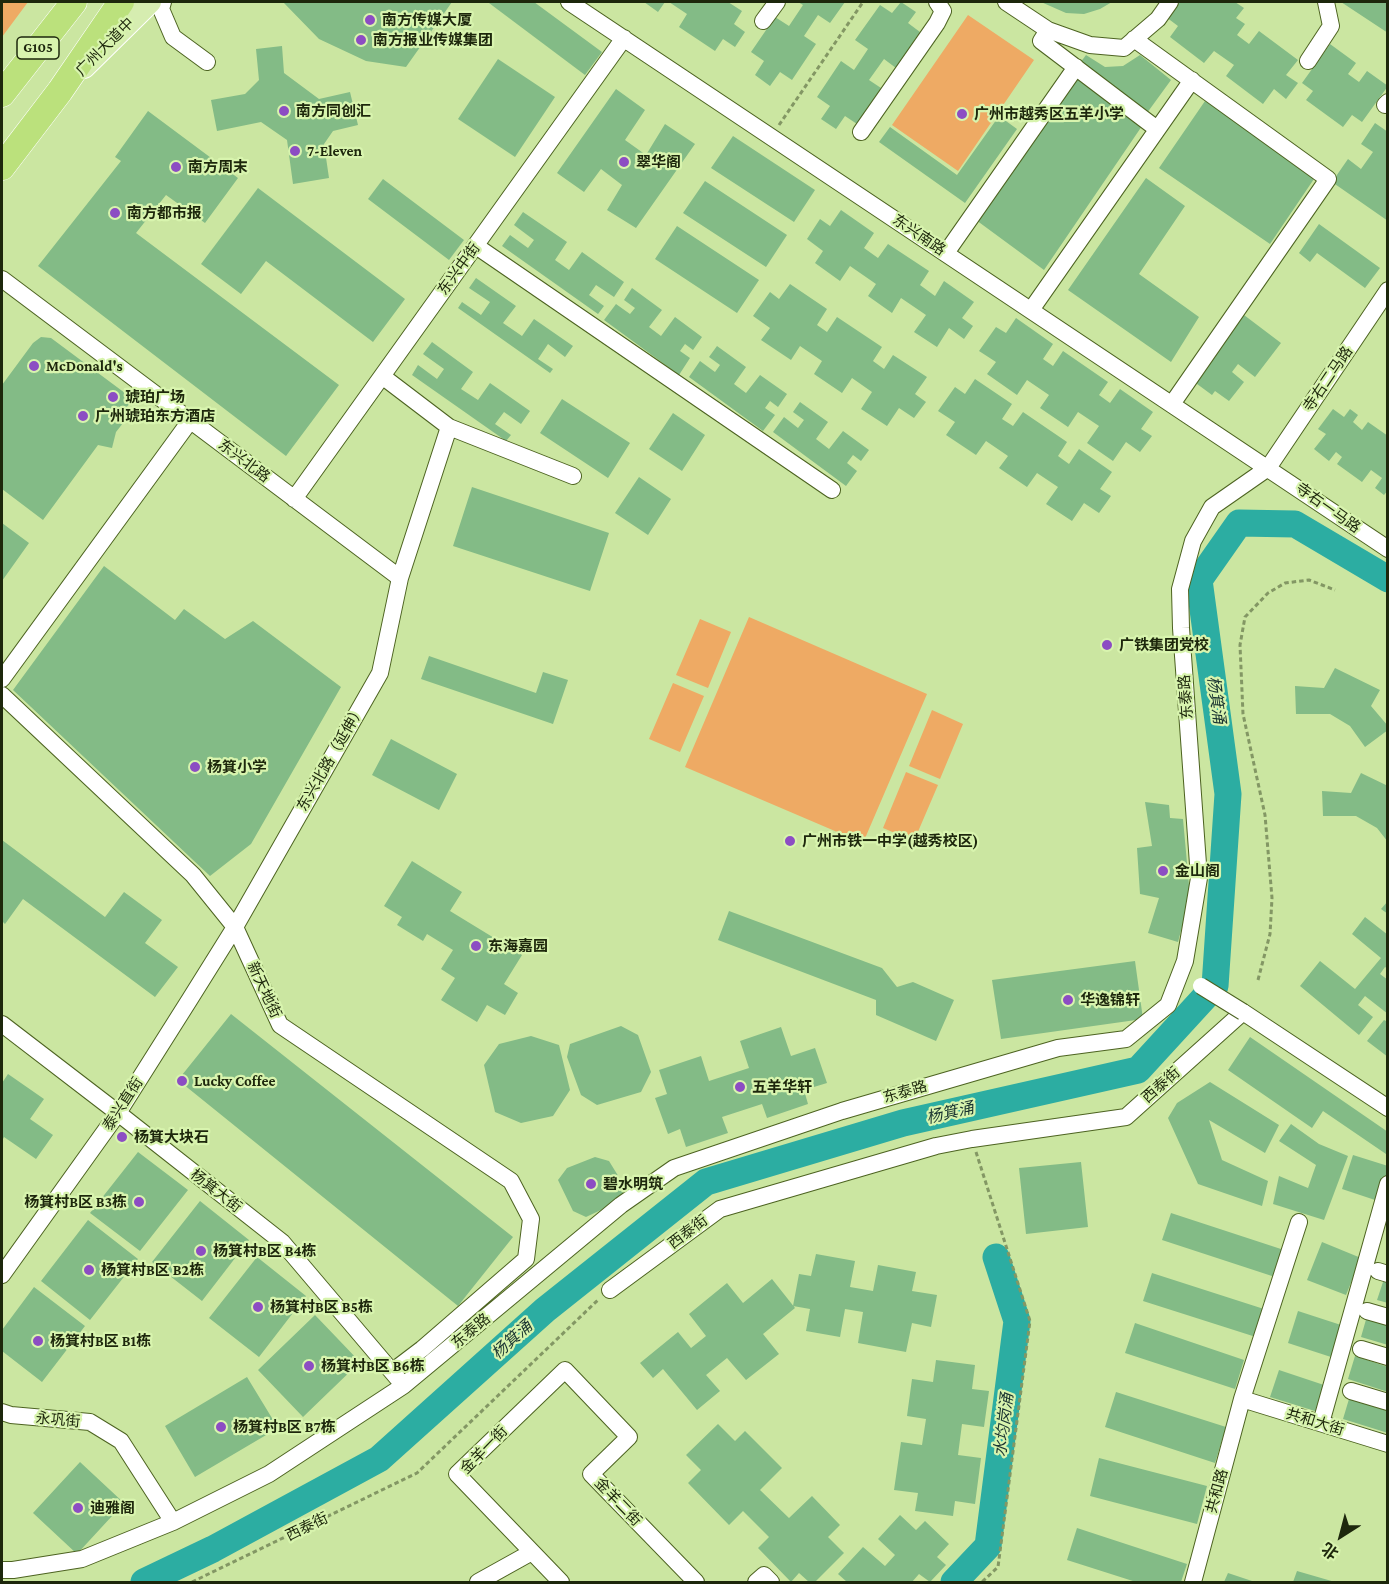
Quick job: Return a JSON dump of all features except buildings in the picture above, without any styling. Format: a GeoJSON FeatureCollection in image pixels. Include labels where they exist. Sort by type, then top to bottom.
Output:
{"type":"FeatureCollection","features":[{"type":"Feature","properties":{"kind":"highway","name":"G105"},"geometry":{"type":"LineString","coordinates":[[2,94],[74,2]]}},
{"type":"Feature","properties":{"kind":"highway","name":"广州大道中"},"geometry":{"type":"LineString","coordinates":[[2,167],[60,91],[121,2]]}},
{"type":"Feature","properties":{"kind":"main road","name":"广州大道中"},"geometry":{"type":"LineString","coordinates":[[60,91],[150,2]]}},
{"type":"Feature","properties":{"kind":"street"},"geometry":{"type":"LineString","coordinates":[[163,2],[161,9],[173,38],[207,62]]}},
{"type":"Feature","properties":{"kind":"street","name":"东兴南路"},"geometry":{"type":"LineString","coordinates":[[569,2],[1268,468]]}},
{"type":"Feature","properties":{"kind":"street"},"geometry":{"type":"LineString","coordinates":[[763,21],[777,2]]}},
{"type":"Feature","properties":{"kind":"street"},"geometry":{"type":"LineString","coordinates":[[861,132],[937,23],[943,12],[937,2]]}},
{"type":"Feature","properties":{"kind":"street"},"geometry":{"type":"LineString","coordinates":[[1006,2],[1048,30],[1090,45],[1124,48],[1158,19],[1170,2]]}},
{"type":"Feature","properties":{"kind":"street"},"geometry":{"type":"LineString","coordinates":[[1308,61],[1331,26],[1326,2]]}},
{"type":"Feature","properties":{"kind":"street"},"geometry":{"type":"LineString","coordinates":[[1048,30],[1041,41],[1157,129]]}},
{"type":"Feature","properties":{"kind":"street","name":"东兴中街"},"geometry":{"type":"LineString","coordinates":[[294,499],[624,38]]}},
{"type":"Feature","properties":{"kind":"street"},"geometry":{"type":"LineString","coordinates":[[1134,39],[1329,179],[1172,404]]}},
{"type":"Feature","properties":{"kind":"street"},"geometry":{"type":"LineString","coordinates":[[946,253],[1076,67]]}},
{"type":"Feature","properties":{"kind":"street"},"geometry":{"type":"LineString","coordinates":[[1032,310],[1192,80]]}},
{"type":"Feature","properties":{"kind":"street"},"geometry":{"type":"LineString","coordinates":[[476,246],[832,490]]}},
{"type":"Feature","properties":{"kind":"street","name":"东兴北路"},"geometry":{"type":"LineString","coordinates":[[2,279],[400,578]]}},
{"type":"Feature","properties":{"kind":"street","name":"寺右二马路"},"geometry":{"type":"LineString","coordinates":[[1268,468],[1388,290]]}},
{"type":"Feature","properties":{"kind":"street"},"geometry":{"type":"LineString","coordinates":[[382,376],[449,427],[573,476]]}},
{"type":"Feature","properties":{"kind":"street"},"geometry":{"type":"LineString","coordinates":[[2,679],[190,421]]}},
{"type":"Feature","properties":{"kind":"street","name":"东兴北路（延伸）"},"geometry":{"type":"LineString","coordinates":[[235,927],[380,673],[400,578],[449,427]]}},
{"type":"Feature","properties":{"kind":"street","name":"寺右一马路"},"geometry":{"type":"LineString","coordinates":[[1268,468],[1388,549]]}},
{"type":"Feature","properties":{"kind":"street","name":"东泰路"},"geometry":{"type":"LineString","coordinates":[[2,1570],[82,1559],[173,1522],[268,1474],[403,1386],[621,1205],[674,1168],[842,1110],[1058,1048],[1126,1039],[1168,1005],[1185,961],[1199,878],[1180,589],[1193,542],[1212,507],[1268,468]]}},
{"type":"Feature","properties":{"kind":"street","name":"新天地街"},"geometry":{"type":"LineString","coordinates":[[2,695],[193,875],[235,927],[280,1025],[511,1181],[531,1219],[526,1259],[422,1349],[393,1371]]}},
{"type":"Feature","properties":{"kind":"street","name":"泰兴直街"},"geometry":{"type":"LineString","coordinates":[[2,1275],[118,1113],[235,927]]}},
{"type":"Feature","properties":{"kind":"street"},"geometry":{"type":"LineString","coordinates":[[1180,973],[1388,1108]]}},
{"type":"Feature","properties":{"kind":"street","name":"西泰街"},"geometry":{"type":"LineString","coordinates":[[610,1290],[720,1209],[936,1146],[1126,1117],[1243,1012]]}},
{"type":"Feature","properties":{"kind":"street","name":"杨箕大街"},"geometry":{"type":"LineString","coordinates":[[2,1024],[282,1242],[393,1371],[403,1386]]}},
{"type":"Feature","properties":{"kind":"street"},"geometry":{"type":"LineString","coordinates":[[1321,1424],[1388,1184]]}},
{"type":"Feature","properties":{"kind":"street","name":"共和路"},"geometry":{"type":"LineString","coordinates":[[1193,1582],[1242,1399],[1299,1222]]}},
{"type":"Feature","properties":{"kind":"street"},"geometry":{"type":"LineString","coordinates":[[1367,1311],[1388,1317]]}},
{"type":"Feature","properties":{"kind":"street"},"geometry":{"type":"LineString","coordinates":[[1361,1349],[1388,1357]]}},
{"type":"Feature","properties":{"kind":"street","name":"金羊一街"},"geometry":{"type":"LineString","coordinates":[[561,1582],[458,1474],[565,1371]]}},
{"type":"Feature","properties":{"kind":"street","name":"金羊二街"},"geometry":{"type":"LineString","coordinates":[[565,1371],[629,1437],[591,1474],[696,1582]]}},
{"type":"Feature","properties":{"kind":"street"},"geometry":{"type":"LineString","coordinates":[[1351,1391],[1388,1402]]}},
{"type":"Feature","properties":{"kind":"street","name":"共和大街"},"geometry":{"type":"LineString","coordinates":[[1242,1399],[1388,1444]]}},
{"type":"Feature","properties":{"kind":"street","name":"永巩街"},"geometry":{"type":"LineString","coordinates":[[2,1412],[11,1415],[90,1422],[121,1441],[173,1522]]}},
{"type":"Feature","properties":{"kind":"street"},"geometry":{"type":"LineString","coordinates":[[478,1582],[532,1552]]}},
{"type":"Feature","properties":{"kind":"street"},"geometry":{"type":"LineString","coordinates":[[756,1582],[764,1575],[771,1582]]}},
{"type":"Feature","properties":{"kind":"path"},"geometry":{"type":"LineString","coordinates":[[788,114],[863,2]]}},
{"type":"Feature","properties":{"kind":"path"},"geometry":{"type":"LineString","coordinates":[[1258,980],[1270,934],[1272,898],[1265,815],[1243,714],[1240,645],[1245,617],[1268,593],[1285,583],[1309,580],[1335,590]]}},
{"type":"Feature","properties":{"kind":"path"},"geometry":{"type":"LineString","coordinates":[[972,1139],[1030,1321],[998,1567],[981,1582]]}},
{"type":"Feature","properties":{"kind":"path","name":"西泰街"},"geometry":{"type":"LineString","coordinates":[[192,1582],[417,1473],[587,1309],[610,1290]]}},
{"type":"Feature","properties":{"kind":"shaded area"},"geometry":{"type":"Polygon","coordinates":[[[2,2],[28,2],[2,37],[2,2]]]}},
{"type":"Feature","properties":{"kind":"shaded area"},"geometry":{"type":"Polygon","coordinates":[[[968,15],[1034,60],[958,171],[892,125],[968,15]]]}},
{"type":"Feature","properties":{"kind":"shaded area"},"geometry":{"type":"Polygon","coordinates":[[[749,617],[927,694],[863,843],[685,767],[749,617]]]}},
{"type":"Feature","properties":{"kind":"shaded area"},"geometry":{"type":"Polygon","coordinates":[[[700,619],[731,632],[708,688],[676,675],[700,619]]]}},
{"type":"Feature","properties":{"kind":"shaded area"},"geometry":{"type":"Polygon","coordinates":[[[673,683],[704,696],[680,752],[649,739],[673,683]]]}},
{"type":"Feature","properties":{"kind":"shaded area"},"geometry":{"type":"Polygon","coordinates":[[[932,710],[963,724],[940,779],[909,766],[932,710]]]}},
{"type":"Feature","properties":{"kind":"shaded area"},"geometry":{"type":"Polygon","coordinates":[[[906,772],[938,785],[914,841],[883,828],[906,772]]]}},
{"type":"Feature","properties":{"kind":"waterway","name":"杨箕涌"},"geometry":{"type":"LineString","coordinates":[[144,1582],[213,1549],[379,1459],[545,1310],[706,1182],[903,1123],[1138,1070],[1215,986],[1228,794],[1199,580],[1239,523],[1295,524],[1388,579]]}},
{"type":"Feature","properties":{"kind":"waterway","name":"水均岗涌"},"geometry":{"type":"LineString","coordinates":[[954,1582],[988,1546],[1017,1321],[996,1257]]}},
{"type":"Feature","properties":{"kind":"place","name":"南方传媒大厦"},"geometry":{"type":"Point","coordinates":[370,20]}},
{"type":"Feature","properties":{"kind":"place","name":"南方报业传媒集团"},"geometry":{"type":"Point","coordinates":[361,40]}},
{"type":"Feature","properties":{"kind":"place","name":"南方同创汇"},"geometry":{"type":"Point","coordinates":[284,111]}},
{"type":"Feature","properties":{"kind":"place","name":"广州市越秀区五羊小学"},"geometry":{"type":"Point","coordinates":[962,114]}},
{"type":"Feature","properties":{"kind":"place","name":"7-Eleven"},"geometry":{"type":"Point","coordinates":[295,151]}},
{"type":"Feature","properties":{"kind":"place","name":"翠华阁"},"geometry":{"type":"Point","coordinates":[624,162]}},
{"type":"Feature","properties":{"kind":"place","name":"南方周末"},"geometry":{"type":"Point","coordinates":[176,167]}},
{"type":"Feature","properties":{"kind":"place","name":"南方都市报"},"geometry":{"type":"Point","coordinates":[115,213]}},
{"type":"Feature","properties":{"kind":"place","name":"McDonald's"},"geometry":{"type":"Point","coordinates":[34,366]}},
{"type":"Feature","properties":{"kind":"place","name":"琥珀广场"},"geometry":{"type":"Point","coordinates":[113,397]}},
{"type":"Feature","properties":{"kind":"place","name":"广州琥珀东方酒店"},"geometry":{"type":"Point","coordinates":[83,416]}},
{"type":"Feature","properties":{"kind":"place","name":"广铁集团党校"},"geometry":{"type":"Point","coordinates":[1107,645]}},
{"type":"Feature","properties":{"kind":"place","name":"杨箕小学"},"geometry":{"type":"Point","coordinates":[195,767]}},
{"type":"Feature","properties":{"kind":"place","name":"广州市铁一中学(越秀校区)"},"geometry":{"type":"Point","coordinates":[790,841]}},
{"type":"Feature","properties":{"kind":"place","name":"金山阁"},"geometry":{"type":"Point","coordinates":[1163,871]}},
{"type":"Feature","properties":{"kind":"place","name":"东海嘉园"},"geometry":{"type":"Point","coordinates":[476,946]}},
{"type":"Feature","properties":{"kind":"place","name":"华逸锦轩"},"geometry":{"type":"Point","coordinates":[1068,1000]}},
{"type":"Feature","properties":{"kind":"place","name":"Lucky Coffee"},"geometry":{"type":"Point","coordinates":[182,1081]}},
{"type":"Feature","properties":{"kind":"place","name":"五羊华轩"},"geometry":{"type":"Point","coordinates":[740,1087]}},
{"type":"Feature","properties":{"kind":"place","name":"杨箕大块石"},"geometry":{"type":"Point","coordinates":[122,1137]}},
{"type":"Feature","properties":{"kind":"place","name":"碧水明筑"},"geometry":{"type":"Point","coordinates":[591,1184]}},
{"type":"Feature","properties":{"kind":"place","name":"杨箕村B区 B3栋"},"geometry":{"type":"Point","coordinates":[139,1202]}},
{"type":"Feature","properties":{"kind":"place","name":"杨箕村B区 B4栋"},"geometry":{"type":"Point","coordinates":[201,1251]}},
{"type":"Feature","properties":{"kind":"place","name":"杨箕村B区 B2栋"},"geometry":{"type":"Point","coordinates":[89,1270]}},
{"type":"Feature","properties":{"kind":"place","name":"杨箕村B区 B5栋"},"geometry":{"type":"Point","coordinates":[258,1307]}},
{"type":"Feature","properties":{"kind":"place","name":"杨箕村B区 B1栋"},"geometry":{"type":"Point","coordinates":[38,1341]}},
{"type":"Feature","properties":{"kind":"place","name":"杨箕村B区 B6栋"},"geometry":{"type":"Point","coordinates":[309,1366]}},
{"type":"Feature","properties":{"kind":"place","name":"杨箕村B区 B7栋"},"geometry":{"type":"Point","coordinates":[221,1427]}},
{"type":"Feature","properties":{"kind":"place","name":"迪雅阁"},"geometry":{"type":"Point","coordinates":[78,1508]}}]}
